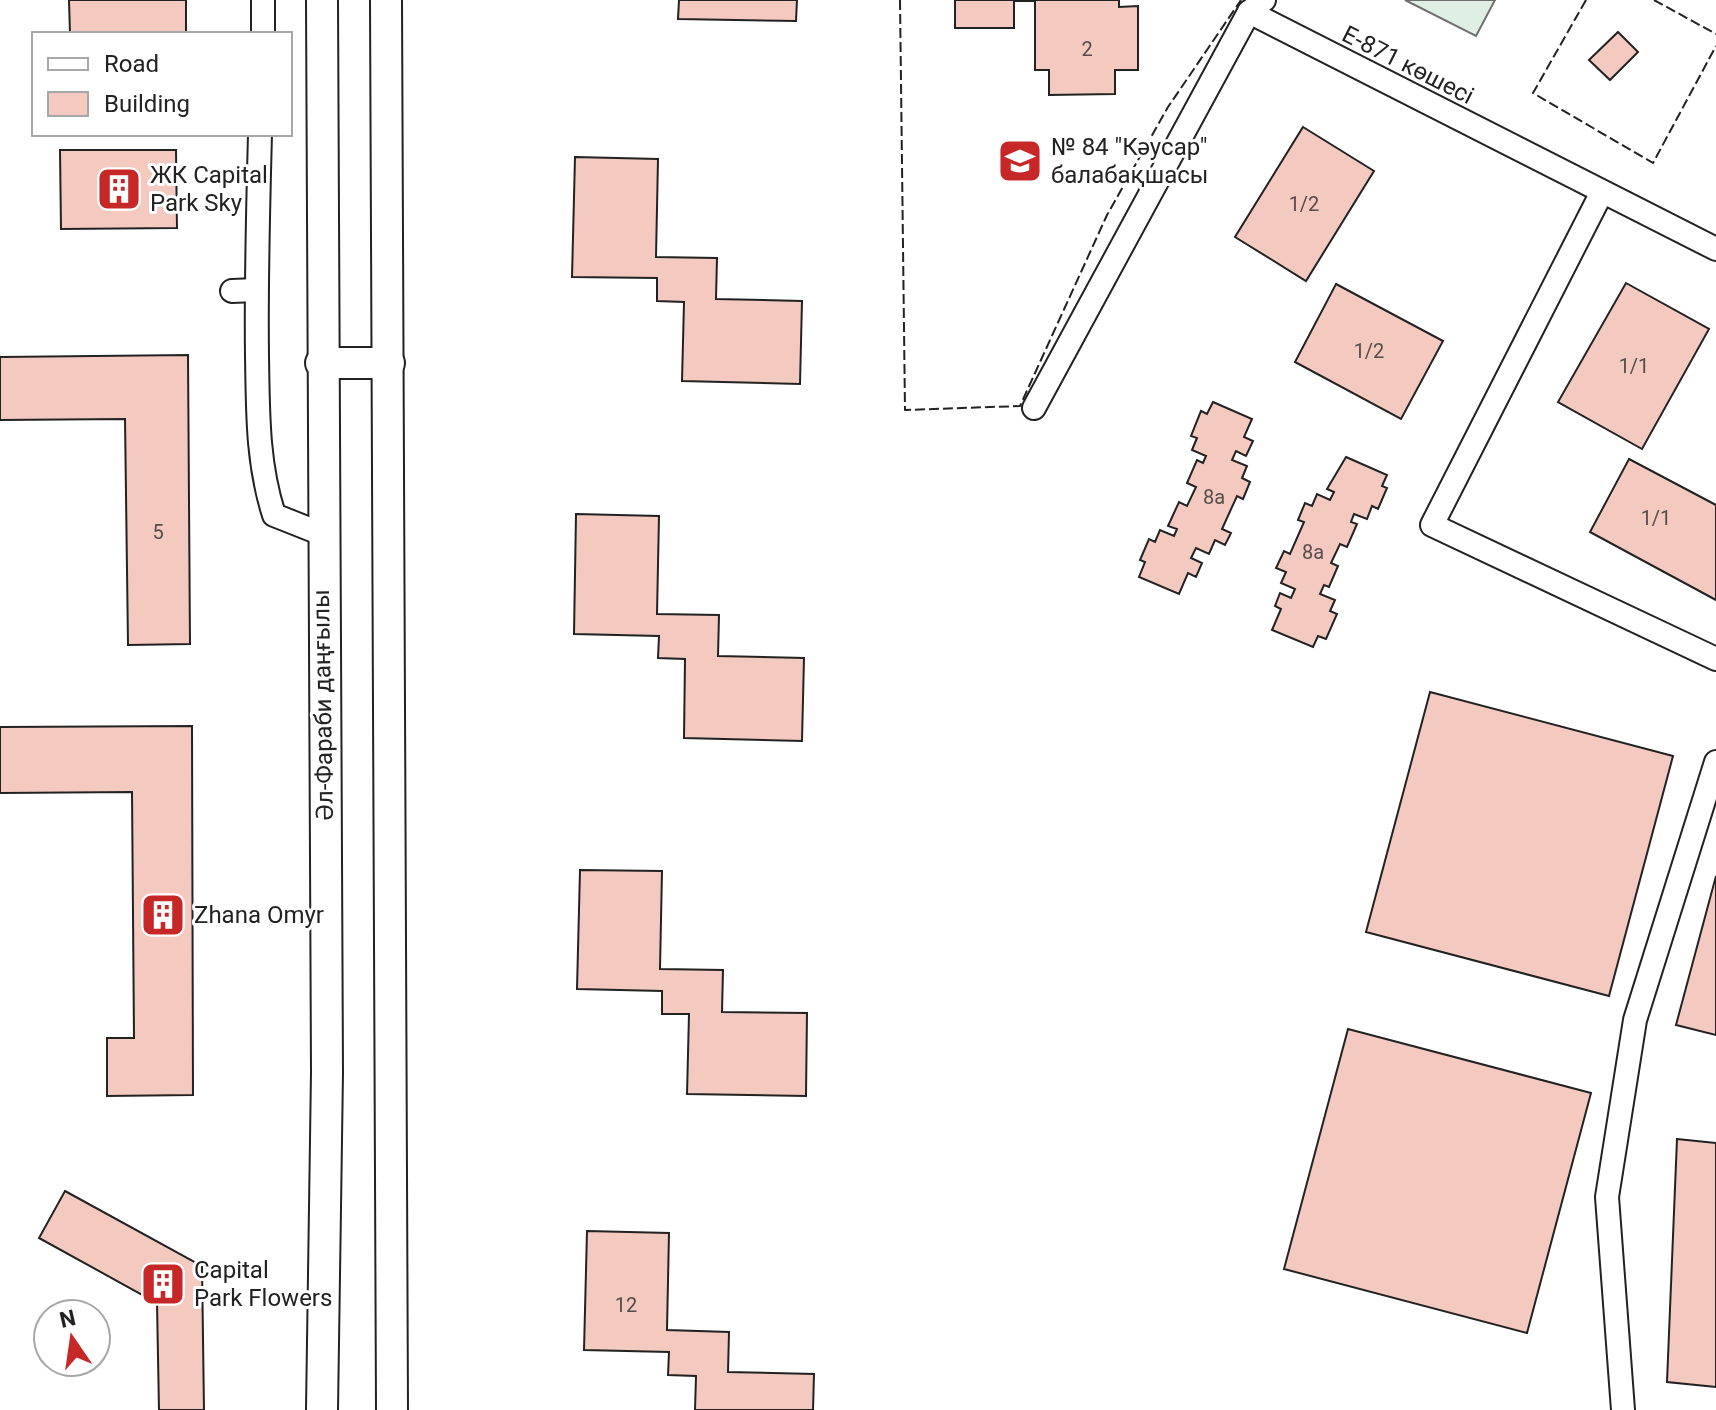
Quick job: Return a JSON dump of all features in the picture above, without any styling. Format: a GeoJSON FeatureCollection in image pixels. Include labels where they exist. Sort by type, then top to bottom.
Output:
{"type":"FeatureCollection","features":[{"type":"Feature","properties":{"kind":"main road","name":"Әл-Фараби даңғылы"},"geometry":{"type":"LineString","coordinates":[[322,0],[321,363],[327,1072],[322,1410]]}},
{"type":"Feature","properties":{"kind":"main road"},"geometry":{"type":"LineString","coordinates":[[386,0],[392,1410]]}},
{"type":"Feature","properties":{"kind":"main road"},"geometry":{"type":"LineString","coordinates":[[321,363],[389,363]]}},
{"type":"Feature","properties":{"kind":"street"},"geometry":{"type":"LineString","coordinates":[[263,0],[263,32]]}},
{"type":"Feature","properties":{"kind":"street","name":"Е-871 көшесі"},"geometry":{"type":"LineString","coordinates":[[1034,408],[1256,6],[1601,194],[1716,249]]}},
{"type":"Feature","properties":{"kind":"street"},"geometry":{"type":"LineString","coordinates":[[260,136],[256,290],[258,439],[263,479],[274,515],[322,534]]}},
{"type":"Feature","properties":{"kind":"street"},"geometry":{"type":"LineString","coordinates":[[1601,194],[1432,525],[1716,659]]}},
{"type":"Feature","properties":{"kind":"street"},"geometry":{"type":"LineString","coordinates":[[232,291],[256,290]]}},
{"type":"Feature","properties":{"kind":"street"},"geometry":{"type":"LineString","coordinates":[[1623,1410],[1607,1197],[1635,1020],[1716,762]]}},
{"type":"Feature","properties":{"kind":"green space"},"geometry":{"type":"Polygon","coordinates":[[[1405,0],[1495,0],[1476,36],[1405,0]]]}},
{"type":"Feature","properties":{"kind":"building"},"geometry":{"type":"Polygon","coordinates":[[[69,0],[186,0],[186,32],[70,32],[69,0]]]}},
{"type":"Feature","properties":{"kind":"building"},"geometry":{"type":"Polygon","coordinates":[[[679,0],[797,0],[796,21],[678,19],[679,0]]]}},
{"type":"Feature","properties":{"kind":"building"},"geometry":{"type":"Polygon","coordinates":[[[955,0],[1119,0],[1119,7],[1138,6],[1138,70],[1115,70],[1115,94],[1049,95],[1049,70],[1035,70],[1035,1],[1014,1],[1014,28],[955,28],[955,0]]]}},
{"type":"Feature","properties":{"kind":"building"},"geometry":{"type":"Polygon","coordinates":[[[1618,32],[1638,52],[1610,80],[1589,60],[1618,32]]]}},
{"type":"Feature","properties":{"kind":"building"},"geometry":{"type":"Polygon","coordinates":[[[1303,127],[1374,171],[1306,281],[1235,237],[1303,127]]]}},
{"type":"Feature","properties":{"kind":"building","name":"ЖК Capital Park Sky"},"geometry":{"type":"Polygon","coordinates":[[[60,150],[176,150],[177,228],[61,229],[60,150]]]}},
{"type":"Feature","properties":{"kind":"building"},"geometry":{"type":"Polygon","coordinates":[[[575,157],[658,159],[656,257],[717,258],[716,299],[802,301],[800,384],[682,381],[684,302],[657,301],[657,278],[572,277],[575,157]]]}},
{"type":"Feature","properties":{"kind":"building"},"geometry":{"type":"Polygon","coordinates":[[[1626,283],[1709,329],[1642,449],[1558,402],[1626,283]]]}},
{"type":"Feature","properties":{"kind":"building"},"geometry":{"type":"Polygon","coordinates":[[[1336,284],[1443,341],[1401,419],[1295,362],[1336,284]]]}},
{"type":"Feature","properties":{"kind":"building"},"geometry":{"type":"Polygon","coordinates":[[[188,355],[190,644],[128,645],[125,419],[0,420],[0,357],[188,355]]]}},
{"type":"Feature","properties":{"kind":"building"},"geometry":{"type":"Polygon","coordinates":[[[1213,402],[1252,419],[1244,437],[1253,441],[1246,456],[1236,451],[1232,460],[1247,466],[1242,478],[1250,482],[1243,499],[1237,496],[1222,529],[1231,533],[1225,545],[1215,540],[1209,554],[1196,548],[1191,558],[1202,563],[1196,577],[1188,573],[1179,594],[1139,577],[1145,562],[1140,560],[1149,539],[1155,542],[1160,530],[1174,536],[1177,529],[1168,526],[1179,502],[1187,506],[1196,487],[1187,483],[1197,460],[1203,463],[1206,456],[1192,450],[1197,438],[1191,436],[1201,411],[1207,414],[1213,402]]]}},
{"type":"Feature","properties":{"kind":"building"},"geometry":{"type":"Polygon","coordinates":[[[1346,457],[1387,475],[1382,486],[1387,488],[1378,509],[1372,506],[1367,519],[1354,514],[1351,522],[1357,524],[1347,547],[1340,544],[1331,563],[1338,566],[1329,587],[1324,585],[1320,594],[1335,600],[1330,611],[1337,614],[1326,639],[1318,636],[1313,647],[1272,630],[1281,609],[1275,606],[1280,593],[1291,598],[1295,589],[1281,583],[1286,572],[1276,568],[1284,551],[1290,554],[1304,522],[1298,520],[1305,503],[1312,506],[1317,494],[1330,500],[1334,492],[1327,489],[1346,457]]]}},
{"type":"Feature","properties":{"kind":"building"},"geometry":{"type":"Polygon","coordinates":[[[1629,459],[1716,505],[1716,600],[1590,532],[1629,459]]]}},
{"type":"Feature","properties":{"kind":"building"},"geometry":{"type":"Polygon","coordinates":[[[576,514],[659,516],[657,614],[719,615],[718,656],[804,658],[802,741],[684,738],[685,659],[658,658],[659,636],[574,634],[576,514]]]}},
{"type":"Feature","properties":{"kind":"building"},"geometry":{"type":"Polygon","coordinates":[[[1430,692],[1673,756],[1609,996],[1366,932],[1430,692]]]}},
{"type":"Feature","properties":{"kind":"building","name":"Zhana Omyr"},"geometry":{"type":"Polygon","coordinates":[[[192,726],[193,1095],[107,1096],[107,1038],[134,1038],[132,792],[0,793],[0,727],[192,726]]]}},
{"type":"Feature","properties":{"kind":"building"},"geometry":{"type":"Polygon","coordinates":[[[580,870],[662,871],[660,969],[723,970],[722,1012],[807,1013],[806,1096],[687,1094],[689,1014],[662,1014],[662,991],[577,989],[580,870]]]}},
{"type":"Feature","properties":{"kind":"building"},"geometry":{"type":"Polygon","coordinates":[[[1716,876],[1716,1035],[1676,1025],[1716,876]]]}},
{"type":"Feature","properties":{"kind":"building"},"geometry":{"type":"Polygon","coordinates":[[[1348,1029],[1591,1093],[1527,1333],[1284,1269],[1348,1029]]]}},
{"type":"Feature","properties":{"kind":"building"},"geometry":{"type":"Polygon","coordinates":[[[1677,1139],[1716,1143],[1716,1387],[1667,1382],[1677,1139]]]}},
{"type":"Feature","properties":{"kind":"building","name":"Capital Park Flowers"},"geometry":{"type":"Polygon","coordinates":[[[65,1191],[202,1266],[204,1410],[159,1410],[157,1303],[39,1238],[65,1191]]]}},
{"type":"Feature","properties":{"kind":"building"},"geometry":{"type":"Polygon","coordinates":[[[587,1231],[669,1233],[667,1330],[729,1332],[728,1372],[814,1374],[813,1410],[695,1410],[696,1376],[668,1375],[669,1352],[584,1350],[587,1231]]]}},
{"type":"Feature","properties":{"kind":"fence"},"geometry":{"type":"LineString","coordinates":[[900,0],[905,410],[1020,406],[1107,215],[1168,107],[1241,0]]}},
{"type":"Feature","properties":{"kind":"fence"},"geometry":{"type":"LineString","coordinates":[[1586,0],[1533,93],[1653,163],[1716,46]]}},
{"type":"Feature","properties":{"kind":"fence"},"geometry":{"type":"LineString","coordinates":[[1654,0],[1716,34]]}},
{"type":"Feature","properties":{"kind":"place","name":"№ 84 \"Кәусар\" балабақшасы"},"geometry":{"type":"Point","coordinates":[1020,161]}},
{"type":"Feature","properties":{"kind":"place","name":"ЖК Capital Park Sky"},"geometry":{"type":"Point","coordinates":[119,189]}},
{"type":"Feature","properties":{"kind":"place","name":"Zhana Omyr"},"geometry":{"type":"Point","coordinates":[163,915]}},
{"type":"Feature","properties":{"kind":"place","name":"Capital Park Flowers"},"geometry":{"type":"Point","coordinates":[163,1284]}}]}
